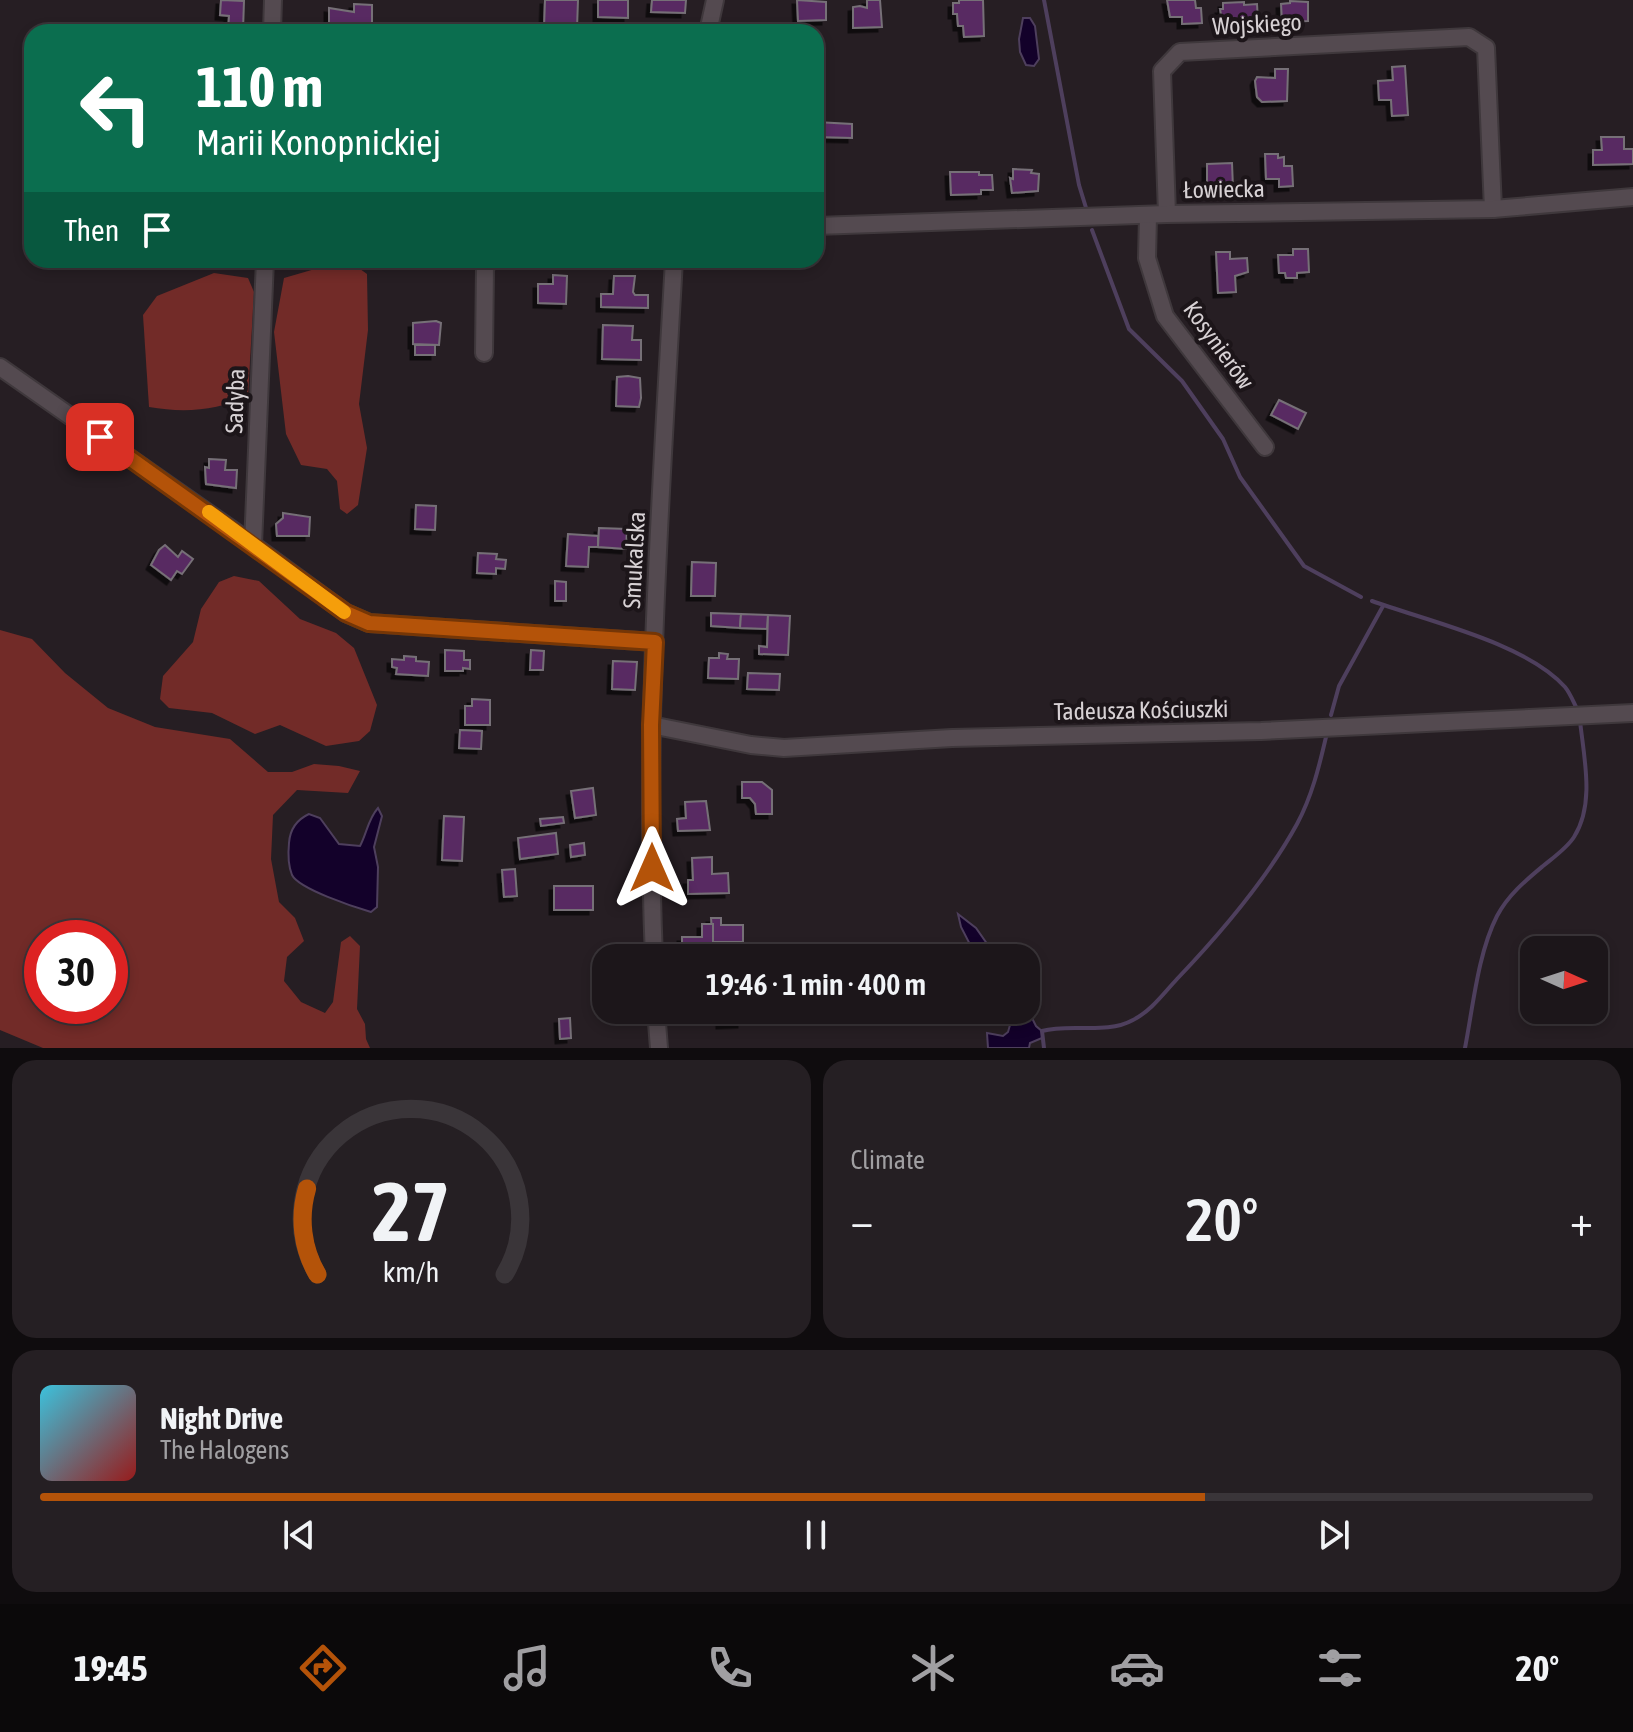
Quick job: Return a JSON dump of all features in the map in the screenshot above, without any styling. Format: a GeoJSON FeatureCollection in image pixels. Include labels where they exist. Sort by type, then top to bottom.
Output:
{"type":"FeatureCollection","features":[{"type":"Feature","properties":{"kind":"street"},"geometry":{"type":"LineString","coordinates":[[272,24],[273,0]]}},
{"type":"Feature","properties":{"kind":"street"},"geometry":{"type":"LineString","coordinates":[[710,24],[715,0]]}},
{"type":"Feature","properties":{"kind":"street","name":"Wojskiego"},"geometry":{"type":"LineString","coordinates":[[1167,214],[1162,71],[1180,52],[1469,37],[1486,48],[1493,209]]}},
{"type":"Feature","properties":{"kind":"street","name":"Łowiecka"},"geometry":{"type":"LineString","coordinates":[[824,226],[1167,214],[1493,209],[1633,197]]}},
{"type":"Feature","properties":{"kind":"street","name":"Kosynierów"},"geometry":{"type":"LineString","coordinates":[[1148,216],[1147,258],[1165,316],[1265,447]]}},
{"type":"Feature","properties":{"kind":"street","name":"Sadyba"},"geometry":{"type":"LineString","coordinates":[[253,545],[265,268]]}},
{"type":"Feature","properties":{"kind":"street"},"geometry":{"type":"LineString","coordinates":[[484,353],[485,268]]}},
{"type":"Feature","properties":{"kind":"street","name":"Smukalska"},"geometry":{"type":"LineString","coordinates":[[654,944],[651,725],[674,268]]}},
{"type":"Feature","properties":{"kind":"street"},"geometry":{"type":"LineString","coordinates":[[0,367],[346,613],[369,623],[655,642]]}},
{"type":"Feature","properties":{"kind":"street","name":"Tadeusza Kościuszki"},"geometry":{"type":"LineString","coordinates":[[651,725],[751,745],[784,748],[952,738],[1261,731],[1633,713]]}},
{"type":"Feature","properties":{"kind":"street"},"geometry":{"type":"LineString","coordinates":[[657,1024],[659,1048]]}},
{"type":"Feature","properties":{"kind":"shaded area"},"geometry":{"type":"Polygon","coordinates":[[[1023,18],[1030,18],[1035,26],[1039,59],[1034,66],[1026,65],[1020,52],[1023,18]]]}},
{"type":"Feature","properties":{"kind":"shaded area"},"geometry":{"type":"Polygon","coordinates":[[[315,269],[360,269],[367,274],[368,330],[359,404],[367,448],[358,505],[347,514],[340,509],[337,481],[327,469],[301,465],[286,434],[274,332],[284,278],[315,269]]]}},
{"type":"Feature","properties":{"kind":"shaded area"},"geometry":{"type":"Polygon","coordinates":[[[214,273],[248,278],[254,292],[248,396],[224,405],[200,409],[149,407],[143,315],[157,296],[214,273]]]}},
{"type":"Feature","properties":{"kind":"shaded area"},"geometry":{"type":"Polygon","coordinates":[[[234,576],[259,581],[300,619],[336,633],[354,648],[377,705],[370,731],[359,741],[326,746],[280,725],[255,734],[212,713],[169,708],[160,699],[163,676],[193,642],[201,609],[219,582],[234,576]]]}},
{"type":"Feature","properties":{"kind":"shaded area"},"geometry":{"type":"Polygon","coordinates":[[[0,630],[32,639],[65,673],[108,708],[155,727],[230,739],[268,772],[292,772],[314,764],[360,771],[348,793],[297,790],[273,815],[271,859],[279,902],[295,918],[304,941],[287,957],[284,981],[301,1002],[325,1013],[333,1002],[341,942],[350,936],[360,946],[357,1009],[365,1024],[370,1048],[43,1048],[0,1030],[0,630]]]}},
{"type":"Feature","properties":{"kind":"shaded area"},"geometry":{"type":"Polygon","coordinates":[[[378,808],[382,816],[374,847],[378,867],[377,907],[371,912],[316,892],[292,875],[290,838],[292,829],[301,819],[309,814],[320,818],[339,844],[360,846],[378,808]]]}},
{"type":"Feature","properties":{"kind":"shaded area"},"geometry":{"type":"Polygon","coordinates":[[[958,914],[976,928],[987,944],[970,944],[958,914]]]}},
{"type":"Feature","properties":{"kind":"shaded area"},"geometry":{"type":"Polygon","coordinates":[[[1035,1024],[1043,1032],[1042,1038],[1030,1043],[1029,1048],[988,1048],[987,1033],[1003,1036],[1010,1025],[1035,1024]]]}},
{"type":"Feature","properties":{"kind":"building"},"geometry":{"type":"Polygon","coordinates":[[[221,0],[244,1],[243,24],[228,24],[229,16],[220,15],[221,0]]]}},
{"type":"Feature","properties":{"kind":"building"},"geometry":{"type":"Polygon","coordinates":[[[545,0],[578,0],[577,24],[544,24],[545,0]]]}},
{"type":"Feature","properties":{"kind":"building"},"geometry":{"type":"Polygon","coordinates":[[[598,0],[628,0],[628,18],[598,17],[598,0]]]}},
{"type":"Feature","properties":{"kind":"building"},"geometry":{"type":"Polygon","coordinates":[[[652,0],[686,0],[685,13],[651,12],[652,0]]]}},
{"type":"Feature","properties":{"kind":"building"},"geometry":{"type":"Polygon","coordinates":[[[797,0],[826,2],[826,20],[798,21],[797,0]]]}},
{"type":"Feature","properties":{"kind":"building"},"geometry":{"type":"Polygon","coordinates":[[[867,0],[880,0],[882,27],[853,28],[853,7],[867,8],[867,0]]]}},
{"type":"Feature","properties":{"kind":"building"},"geometry":{"type":"Polygon","coordinates":[[[959,0],[983,0],[984,36],[964,37],[963,26],[958,26],[957,14],[953,14],[953,3],[959,3],[959,0]]]}},
{"type":"Feature","properties":{"kind":"building"},"geometry":{"type":"Polygon","coordinates":[[[1167,0],[1195,0],[1196,8],[1201,8],[1202,23],[1182,24],[1182,17],[1170,17],[1167,0]]]}},
{"type":"Feature","properties":{"kind":"building"},"geometry":{"type":"Polygon","coordinates":[[[1244,2],[1244,5],[1257,4],[1258,22],[1223,26],[1220,9],[1223,9],[1223,3],[1244,2]]]}},
{"type":"Feature","properties":{"kind":"building"},"geometry":{"type":"Polygon","coordinates":[[[1308,2],[1308,21],[1282,22],[1281,4],[1308,2]]]}},
{"type":"Feature","properties":{"kind":"building"},"geometry":{"type":"Polygon","coordinates":[[[354,4],[372,5],[372,24],[329,24],[329,8],[354,12],[354,4]]]}},
{"type":"Feature","properties":{"kind":"building"},"geometry":{"type":"Polygon","coordinates":[[[1405,66],[1408,115],[1392,116],[1391,100],[1379,100],[1378,81],[1393,80],[1392,67],[1405,66]]]}},
{"type":"Feature","properties":{"kind":"building"},"geometry":{"type":"Polygon","coordinates":[[[1275,69],[1288,69],[1287,101],[1262,102],[1257,97],[1255,81],[1257,77],[1275,78],[1275,69]]]}},
{"type":"Feature","properties":{"kind":"building"},"geometry":{"type":"Polygon","coordinates":[[[824,122],[852,124],[852,138],[824,137],[824,122]]]}},
{"type":"Feature","properties":{"kind":"building"},"geometry":{"type":"Polygon","coordinates":[[[1601,137],[1624,137],[1624,149],[1633,149],[1633,164],[1593,165],[1593,150],[1602,150],[1601,137]]]}},
{"type":"Feature","properties":{"kind":"building"},"geometry":{"type":"Polygon","coordinates":[[[1265,154],[1278,154],[1278,158],[1284,157],[1284,166],[1292,166],[1293,186],[1279,187],[1279,179],[1266,179],[1265,154]]]}},
{"type":"Feature","properties":{"kind":"building"},"geometry":{"type":"Polygon","coordinates":[[[1232,163],[1233,188],[1207,188],[1207,164],[1232,163]]]}},
{"type":"Feature","properties":{"kind":"building"},"geometry":{"type":"Polygon","coordinates":[[[1013,169],[1032,170],[1031,173],[1039,174],[1038,191],[1012,193],[1010,178],[1013,179],[1013,169]]]}},
{"type":"Feature","properties":{"kind":"building"},"geometry":{"type":"Polygon","coordinates":[[[950,172],[992,175],[993,190],[981,190],[981,194],[951,195],[950,172]]]}},
{"type":"Feature","properties":{"kind":"building"},"geometry":{"type":"Polygon","coordinates":[[[1293,249],[1308,249],[1309,272],[1297,273],[1297,278],[1286,278],[1285,273],[1279,273],[1278,255],[1293,255],[1293,249]]]}},
{"type":"Feature","properties":{"kind":"building"},"geometry":{"type":"Polygon","coordinates":[[[1216,252],[1230,252],[1230,259],[1247,258],[1248,272],[1235,276],[1236,292],[1218,293],[1216,252]]]}},
{"type":"Feature","properties":{"kind":"building"},"geometry":{"type":"Polygon","coordinates":[[[553,275],[567,276],[566,304],[538,303],[538,284],[553,284],[553,275]]]}},
{"type":"Feature","properties":{"kind":"building"},"geometry":{"type":"Polygon","coordinates":[[[614,276],[635,276],[633,292],[635,295],[648,295],[648,308],[601,307],[601,294],[613,294],[614,276]]]}},
{"type":"Feature","properties":{"kind":"building"},"geometry":{"type":"Polygon","coordinates":[[[413,323],[441,323],[439,345],[413,344],[413,323]]]}},
{"type":"Feature","properties":{"kind":"building"},"geometry":{"type":"Polygon","coordinates":[[[603,325],[633,326],[632,340],[641,340],[641,360],[602,359],[603,325]]]}},
{"type":"Feature","properties":{"kind":"building"},"geometry":{"type":"Polygon","coordinates":[[[415,345],[435,345],[435,355],[415,355],[415,345]]]}},
{"type":"Feature","properties":{"kind":"building"},"geometry":{"type":"Polygon","coordinates":[[[617,377],[640,378],[639,407],[616,406],[617,377]]]}},
{"type":"Feature","properties":{"kind":"building"},"geometry":{"type":"Polygon","coordinates":[[[1279,400],[1306,413],[1298,429],[1271,415],[1279,400]]]}},
{"type":"Feature","properties":{"kind":"building"},"geometry":{"type":"Polygon","coordinates":[[[209,459],[226,460],[225,470],[237,470],[236,488],[206,484],[205,467],[209,468],[209,459]]]}},
{"type":"Feature","properties":{"kind":"building"},"geometry":{"type":"Polygon","coordinates":[[[416,505],[436,506],[435,530],[415,529],[416,505]]]}},
{"type":"Feature","properties":{"kind":"building"},"geometry":{"type":"Polygon","coordinates":[[[283,513],[310,517],[309,536],[277,536],[276,524],[283,518],[283,513]]]}},
{"type":"Feature","properties":{"kind":"building"},"geometry":{"type":"Polygon","coordinates":[[[599,528],[627,529],[626,549],[598,547],[599,528]]]}},
{"type":"Feature","properties":{"kind":"building"},"geometry":{"type":"Polygon","coordinates":[[[568,534],[598,536],[598,547],[589,547],[588,567],[566,566],[568,534]]]}},
{"type":"Feature","properties":{"kind":"building"},"geometry":{"type":"Polygon","coordinates":[[[165,545],[178,557],[182,551],[193,559],[182,574],[177,571],[171,580],[151,565],[165,545]]]}},
{"type":"Feature","properties":{"kind":"building"},"geometry":{"type":"Polygon","coordinates":[[[478,553],[497,554],[496,559],[506,560],[505,569],[496,568],[496,574],[477,573],[478,553]]]}},
{"type":"Feature","properties":{"kind":"building"},"geometry":{"type":"Polygon","coordinates":[[[692,562],[716,563],[715,596],[691,596],[692,562]]]}},
{"type":"Feature","properties":{"kind":"building"},"geometry":{"type":"Polygon","coordinates":[[[555,581],[566,582],[566,601],[555,601],[555,581]]]}},
{"type":"Feature","properties":{"kind":"building"},"geometry":{"type":"Polygon","coordinates":[[[711,613],[741,614],[740,628],[711,626],[711,613]]]}},
{"type":"Feature","properties":{"kind":"building"},"geometry":{"type":"Polygon","coordinates":[[[741,614],[768,615],[767,629],[740,628],[741,614]]]}},
{"type":"Feature","properties":{"kind":"building"},"geometry":{"type":"Polygon","coordinates":[[[768,615],[790,616],[788,655],[759,654],[759,646],[767,647],[768,615]]]}},
{"type":"Feature","properties":{"kind":"building"},"geometry":{"type":"Polygon","coordinates":[[[445,650],[464,651],[464,660],[470,660],[470,669],[445,671],[445,650]]]}},
{"type":"Feature","properties":{"kind":"building"},"geometry":{"type":"Polygon","coordinates":[[[531,650],[544,651],[543,670],[530,670],[531,650]]]}},
{"type":"Feature","properties":{"kind":"building"},"geometry":{"type":"Polygon","coordinates":[[[719,653],[728,654],[727,659],[739,659],[738,679],[708,678],[709,658],[719,658],[719,653]]]}},
{"type":"Feature","properties":{"kind":"building"},"geometry":{"type":"Polygon","coordinates":[[[404,656],[429,662],[428,676],[396,674],[397,668],[392,667],[392,659],[404,660],[404,656]]]}},
{"type":"Feature","properties":{"kind":"building"},"geometry":{"type":"Polygon","coordinates":[[[613,661],[637,662],[635,690],[612,689],[613,661]]]}},
{"type":"Feature","properties":{"kind":"building"},"geometry":{"type":"Polygon","coordinates":[[[748,673],[780,674],[779,690],[747,689],[748,673]]]}},
{"type":"Feature","properties":{"kind":"building"},"geometry":{"type":"Polygon","coordinates":[[[472,699],[490,700],[490,725],[465,725],[465,706],[472,706],[472,699]]]}},
{"type":"Feature","properties":{"kind":"building"},"geometry":{"type":"Polygon","coordinates":[[[460,730],[482,731],[481,749],[459,748],[460,730]]]}},
{"type":"Feature","properties":{"kind":"building"},"geometry":{"type":"Polygon","coordinates":[[[742,782],[762,782],[772,790],[772,814],[756,814],[755,804],[750,798],[742,798],[742,782]]]}},
{"type":"Feature","properties":{"kind":"building"},"geometry":{"type":"Polygon","coordinates":[[[593,788],[596,815],[575,818],[571,791],[593,788]]]}},
{"type":"Feature","properties":{"kind":"building"},"geometry":{"type":"Polygon","coordinates":[[[706,801],[710,830],[678,831],[677,819],[686,818],[685,802],[706,801]]]}},
{"type":"Feature","properties":{"kind":"building"},"geometry":{"type":"Polygon","coordinates":[[[444,816],[464,817],[462,861],[442,860],[444,816]]]}},
{"type":"Feature","properties":{"kind":"building"},"geometry":{"type":"Polygon","coordinates":[[[563,817],[564,823],[541,826],[540,819],[563,817]]]}},
{"type":"Feature","properties":{"kind":"building"},"geometry":{"type":"Polygon","coordinates":[[[556,833],[558,854],[520,859],[518,838],[556,833]]]}},
{"type":"Feature","properties":{"kind":"building"},"geometry":{"type":"Polygon","coordinates":[[[584,843],[585,855],[571,857],[570,845],[584,843]]]}},
{"type":"Feature","properties":{"kind":"building"},"geometry":{"type":"Polygon","coordinates":[[[712,857],[712,874],[728,873],[729,893],[688,894],[688,880],[693,880],[692,858],[712,857]]]}},
{"type":"Feature","properties":{"kind":"building"},"geometry":{"type":"Polygon","coordinates":[[[515,869],[517,896],[504,897],[502,870],[515,869]]]}},
{"type":"Feature","properties":{"kind":"building"},"geometry":{"type":"Polygon","coordinates":[[[554,886],[593,886],[593,910],[554,910],[554,886]]]}},
{"type":"Feature","properties":{"kind":"building"},"geometry":{"type":"Polygon","coordinates":[[[711,918],[721,918],[721,925],[743,925],[743,942],[713,942],[711,918]]]}},
{"type":"Feature","properties":{"kind":"building"},"geometry":{"type":"Polygon","coordinates":[[[702,924],[713,924],[713,944],[682,944],[682,937],[702,937],[702,924]]]}},
{"type":"Feature","properties":{"kind":"building"},"geometry":{"type":"Polygon","coordinates":[[[570,1018],[571,1038],[560,1039],[559,1019],[570,1018]]]}},
{"type":"Feature","properties":{"kind":"waterway"},"geometry":{"type":"LineString","coordinates":[[1044,0],[1079,185],[1087,211]]}},
{"type":"Feature","properties":{"kind":"waterway"},"geometry":{"type":"LineString","coordinates":[[1092,230],[1129,329],[1182,381],[1223,439],[1240,477],[1304,566],[1361,597]]}},
{"type":"Feature","properties":{"kind":"waterway"},"geometry":{"type":"LineString","coordinates":[[1372,601],[1474,635],[1526,658],[1548,671],[1565,687],[1577,709]]}},
{"type":"Feature","properties":{"kind":"waterway"},"geometry":{"type":"LineString","coordinates":[[1331,715],[1339,686],[1383,606]]}},
{"type":"Feature","properties":{"kind":"waterway"},"geometry":{"type":"LineString","coordinates":[[1465,1048],[1481,963],[1497,916],[1517,889],[1568,845],[1580,824],[1586,796],[1580,721]]}},
{"type":"Feature","properties":{"kind":"waterway"},"geometry":{"type":"LineString","coordinates":[[1044,1048],[1042,1031],[1111,1027],[1139,1016],[1193,962],[1242,905],[1297,824],[1307,803],[1326,737]]}},
{"type":"Feature","properties":{"kind":"slow traffic"},"geometry":{"type":"LineString","coordinates":[[209,512],[344,612]]}},
{"type":"Feature","properties":{"kind":"route"},"geometry":{"type":"LineString","coordinates":[[100,437],[346,613],[369,623],[655,642],[651,725],[652,868]]}}]}
